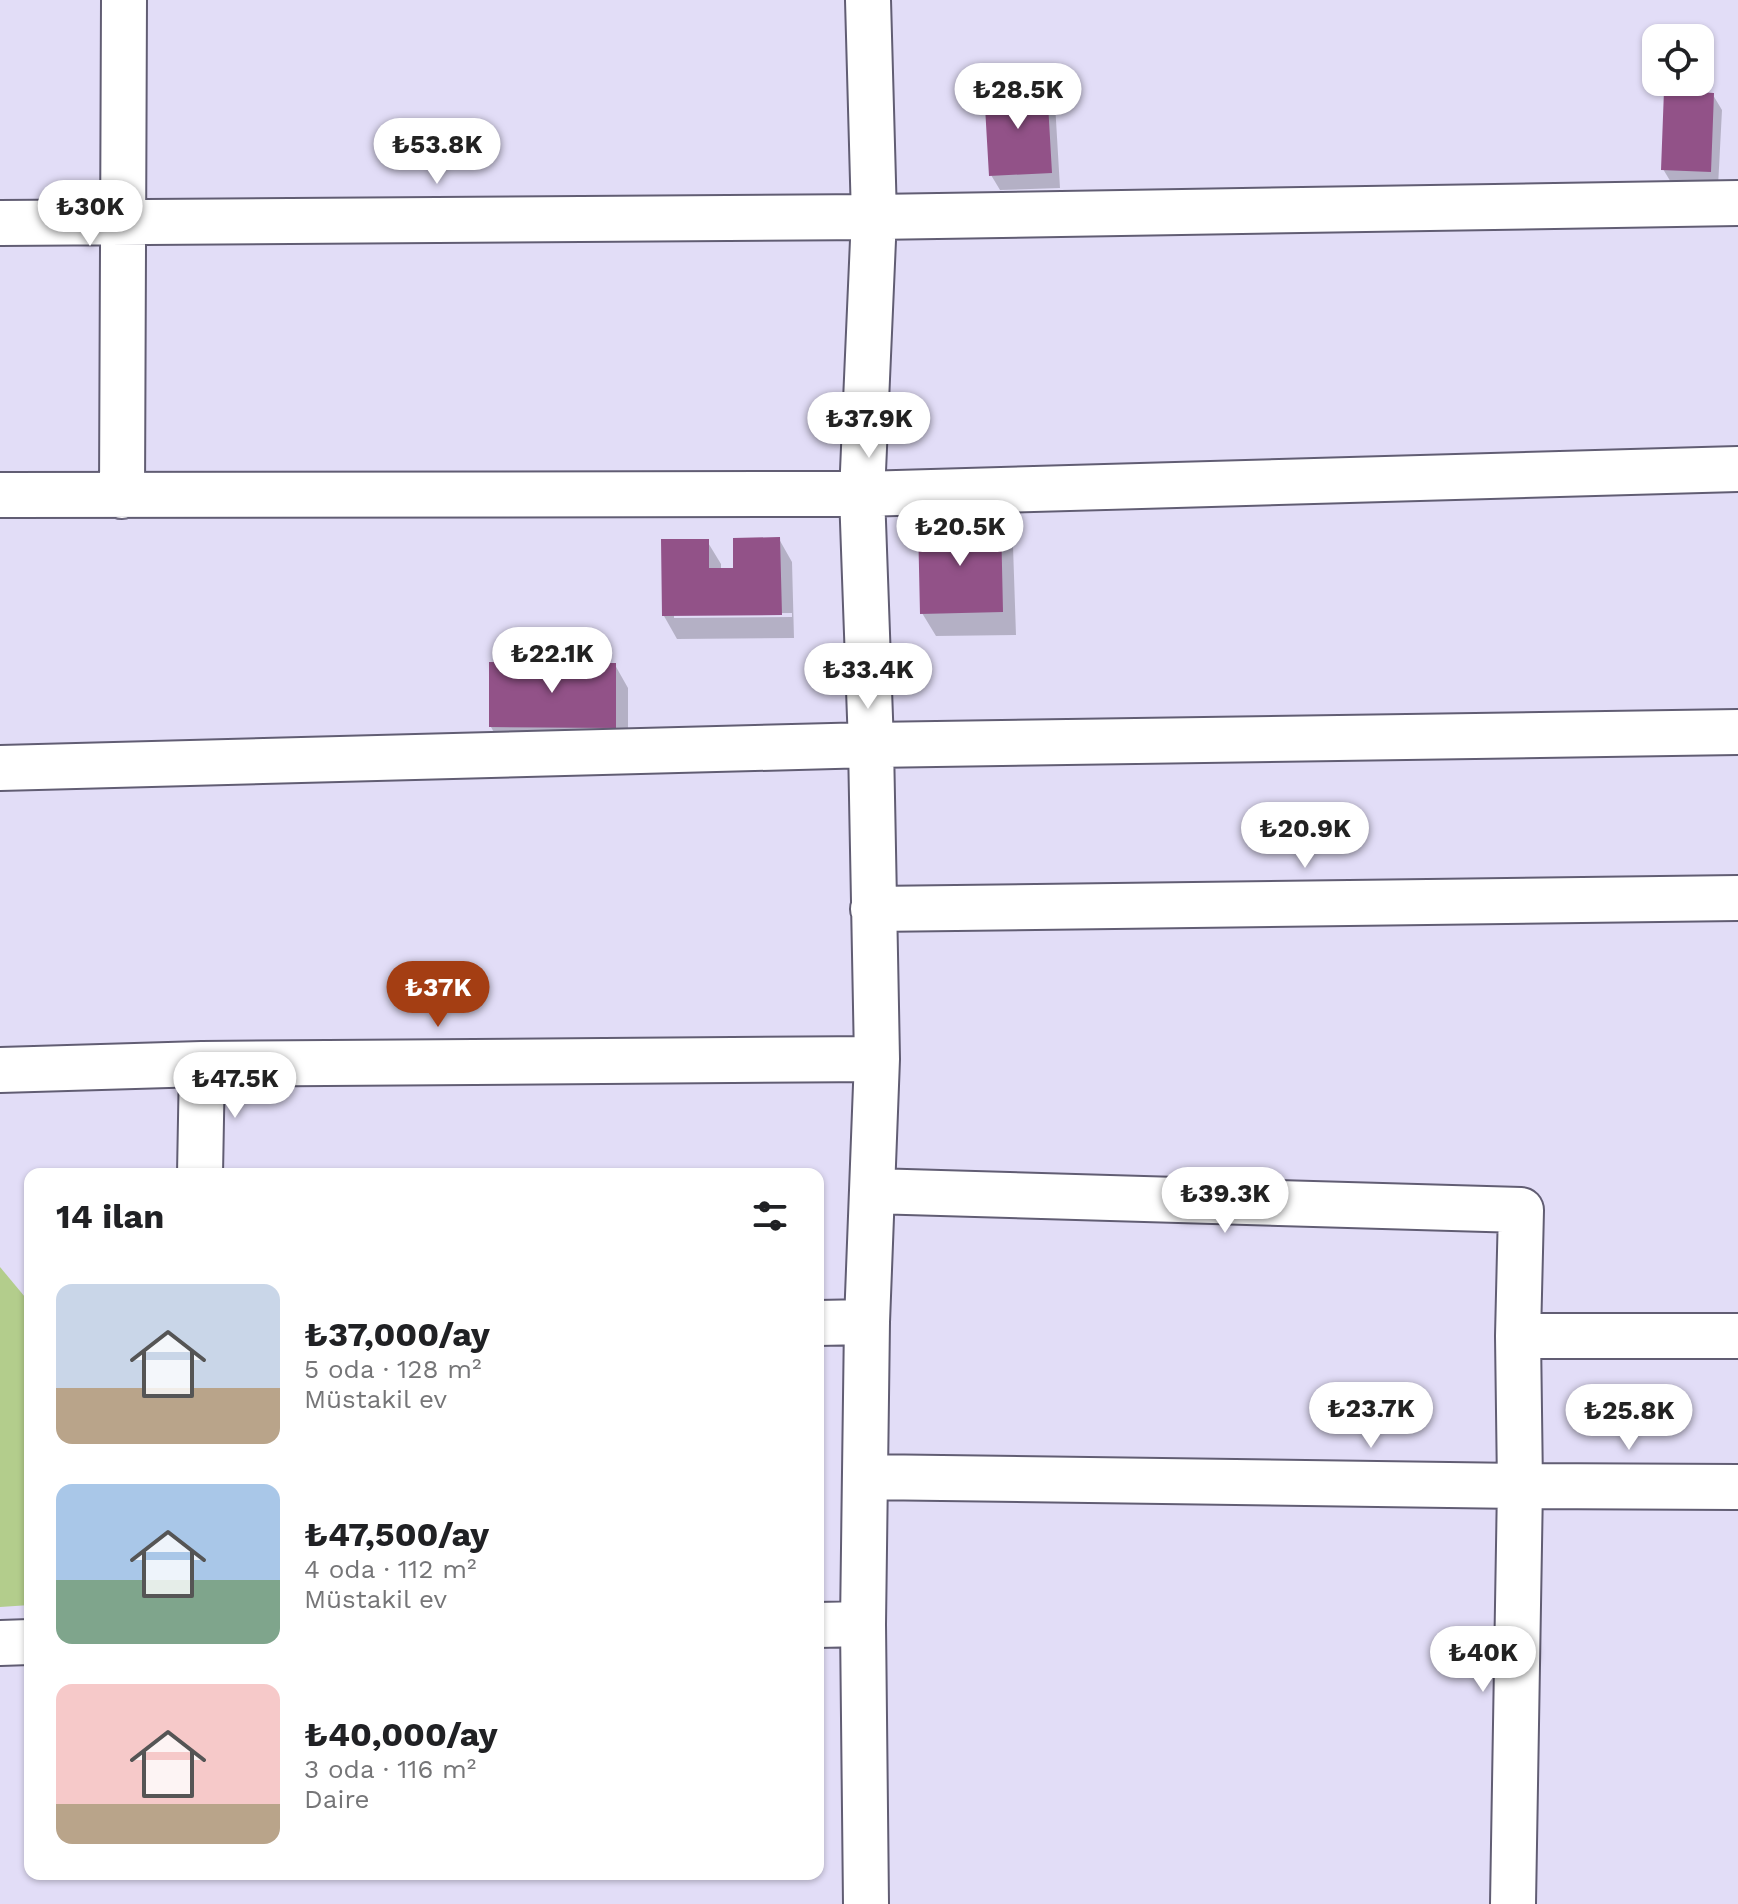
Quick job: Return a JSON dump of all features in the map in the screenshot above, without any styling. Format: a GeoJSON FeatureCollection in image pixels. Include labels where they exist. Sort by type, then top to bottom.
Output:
{"type":"FeatureCollection","features":[{"type":"Feature","properties":{"kind":"street"},"geometry":{"type":"LineString","coordinates":[[122,496],[124,0]]}},
{"type":"Feature","properties":{"kind":"street"},"geometry":{"type":"LineString","coordinates":[[866,1904],[863,1624],[867,1322],[877,1059],[862,494],[874,217],[868,0]]}},
{"type":"Feature","properties":{"kind":"street"},"geometry":{"type":"LineString","coordinates":[[0,223],[874,217],[1738,203]]}},
{"type":"Feature","properties":{"kind":"street"},"geometry":{"type":"LineString","coordinates":[[0,495],[862,494],[1738,469]]}},
{"type":"Feature","properties":{"kind":"street"},"geometry":{"type":"LineString","coordinates":[[0,768],[871,745],[1738,732]]}},
{"type":"Feature","properties":{"kind":"street"},"geometry":{"type":"LineString","coordinates":[[873,909],[1738,898]]}},
{"type":"Feature","properties":{"kind":"street"},"geometry":{"type":"LineString","coordinates":[[0,1070],[202,1064],[877,1059]]}},
{"type":"Feature","properties":{"kind":"street"},"geometry":{"type":"LineString","coordinates":[[200,1168],[202,1064]]}},
{"type":"Feature","properties":{"kind":"street"},"geometry":{"type":"LineString","coordinates":[[872,1191],[1521,1210],[1513,1904]]}},
{"type":"Feature","properties":{"kind":"street"},"geometry":{"type":"LineString","coordinates":[[824,1323],[867,1322]]}},
{"type":"Feature","properties":{"kind":"street"},"geometry":{"type":"LineString","coordinates":[[1518,1336],[1738,1336]]}},
{"type":"Feature","properties":{"kind":"street"},"geometry":{"type":"LineString","coordinates":[[866,1477],[1738,1487]]}},
{"type":"Feature","properties":{"kind":"street"},"geometry":{"type":"LineString","coordinates":[[824,1625],[863,1624]]}},
{"type":"Feature","properties":{"kind":"street"},"geometry":{"type":"LineString","coordinates":[[0,1643],[24,1642]]}},
{"type":"Feature","properties":{"kind":"green space"},"geometry":{"type":"Polygon","coordinates":[[[0,1267],[24,1296],[24,1605],[0,1607],[0,1267]]]}},
{"type":"Feature","properties":{"kind":"building"},"geometry":{"type":"Polygon","coordinates":[[[1047,86],[1052,173],[989,176],[984,89],[1047,86]]]}},
{"type":"Feature","properties":{"kind":"building"},"geometry":{"type":"Polygon","coordinates":[[[1664,96],[1714,96],[1711,172],[1661,170],[1664,96]]]}},
{"type":"Feature","properties":{"kind":"building"},"geometry":{"type":"Polygon","coordinates":[[[1001,521],[1003,612],[920,614],[918,523],[1001,521]]]}},
{"type":"Feature","properties":{"kind":"building"},"geometry":{"type":"Polygon","coordinates":[[[780,537],[782,615],[662,616],[661,539],[709,539],[709,568],[733,568],[733,538],[780,537]]]}},
{"type":"Feature","properties":{"kind":"building"},"geometry":{"type":"Polygon","coordinates":[[[489,662],[616,663],[616,728],[489,727],[489,662]]]}}]}
